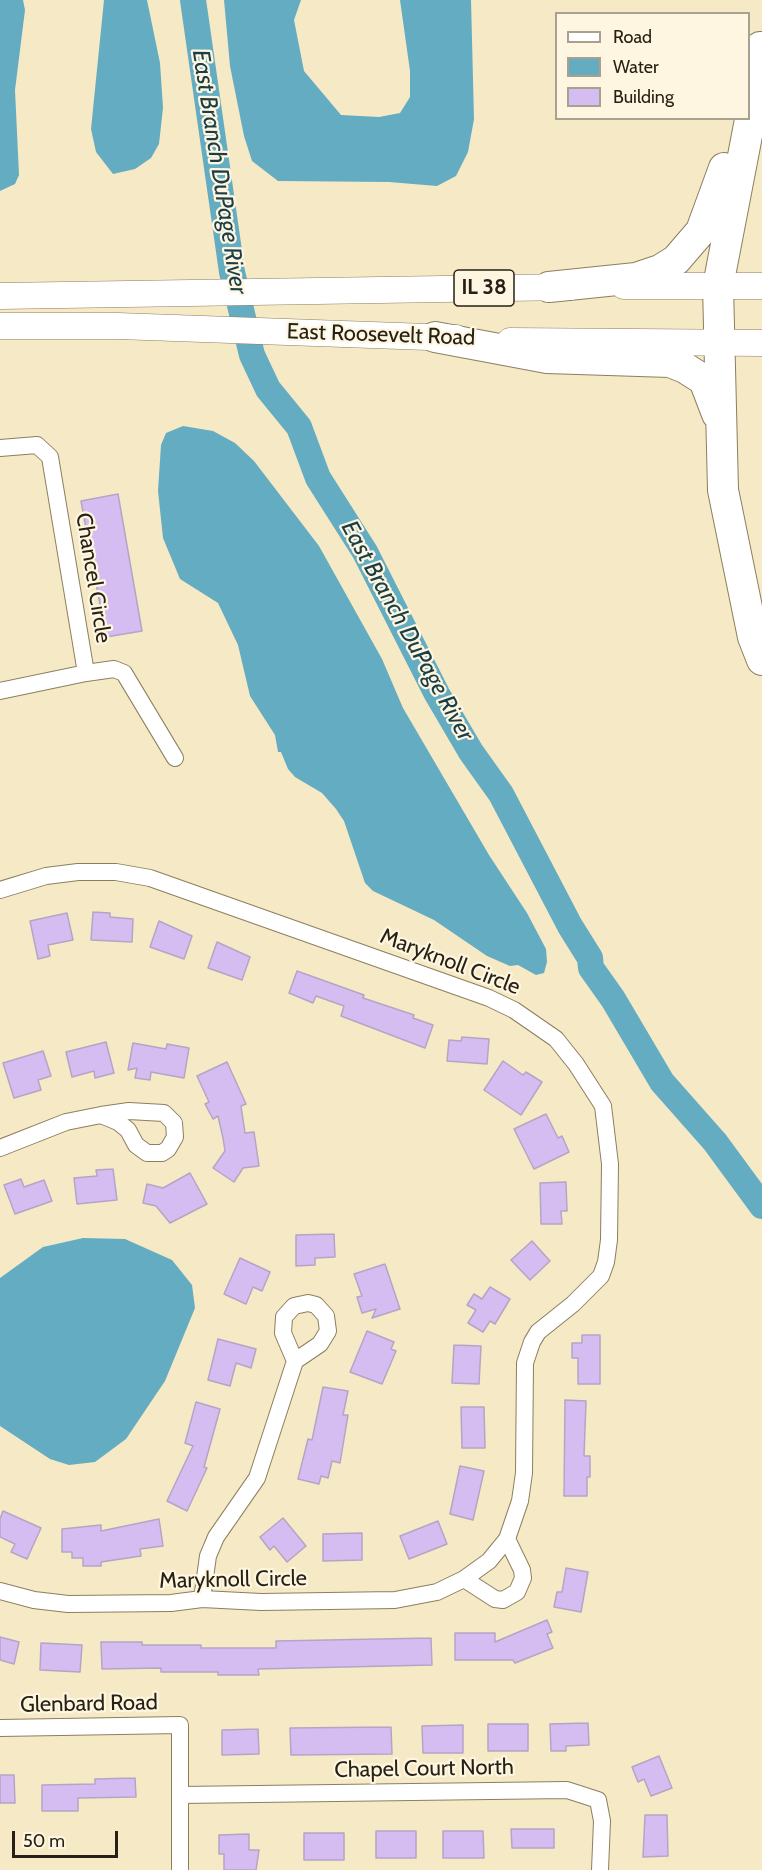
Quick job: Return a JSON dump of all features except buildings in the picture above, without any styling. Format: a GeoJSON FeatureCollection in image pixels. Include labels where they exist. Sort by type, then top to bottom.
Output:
{"type":"FeatureCollection","features":[{"type":"Feature","properties":{"kind":"highway"},"geometry":{"type":"LineString","coordinates":[[750,74],[761,44]]}},
{"type":"Feature","properties":{"kind":"highway"},"geometry":{"type":"LineString","coordinates":[[750,120],[761,44]]}},
{"type":"Feature","properties":{"kind":"highway"},"geometry":{"type":"LineString","coordinates":[[549,287],[636,278],[660,270],[676,260],[701,231],[711,210],[735,120]]}},
{"type":"Feature","properties":{"kind":"highway"},"geometry":{"type":"LineString","coordinates":[[750,120],[718,286],[723,490],[753,637],[762,660]]}},
{"type":"Feature","properties":{"kind":"highway"},"geometry":{"type":"LineString","coordinates":[[435,337],[547,358],[670,362],[704,380],[722,425]]}},
{"type":"Feature","properties":{"kind":"main road","name":"East Roosevelt Road"},"geometry":{"type":"LineString","coordinates":[[0,296],[223,291],[762,286]]}},
{"type":"Feature","properties":{"kind":"main road","name":"East Roosevelt Road"},"geometry":{"type":"LineString","coordinates":[[0,327],[259,330],[531,342],[721,345],[762,343]]}},
{"type":"Feature","properties":{"kind":"street","name":"Chancel Circle"},"geometry":{"type":"LineString","coordinates":[[0,448],[37,446],[50,457],[86,674],[0,691]]}},
{"type":"Feature","properties":{"kind":"street"},"geometry":{"type":"LineString","coordinates":[[86,674],[114,669],[124,673],[175,758]]}},
{"type":"Feature","properties":{"kind":"street","name":"Maryknoll Circle"},"geometry":{"type":"LineString","coordinates":[[0,890],[46,876],[78,872],[116,872],[169,884],[489,998],[522,1015],[556,1039],[576,1064],[603,1106],[610,1164],[609,1240],[601,1276],[573,1304],[538,1332],[528,1353],[525,1375],[523,1488],[507,1539],[489,1561],[464,1579],[437,1592],[409,1599],[261,1602],[202,1599],[171,1603],[68,1604],[34,1600],[0,1591]]}},
{"type":"Feature","properties":{"kind":"street"},"geometry":{"type":"LineString","coordinates":[[0,1148],[66,1122],[100,1115]]}},
{"type":"Feature","properties":{"kind":"street"},"geometry":{"type":"LineString","coordinates":[[202,1599],[208,1556],[216,1537],[257,1478],[295,1361]]}},
{"type":"Feature","properties":{"kind":"street"},"geometry":{"type":"LineString","coordinates":[[464,1579],[495,1599],[503,1600],[517,1592],[521,1586],[522,1570],[507,1539]]}},
{"type":"Feature","properties":{"kind":"street","name":"Glenbard Road"},"geometry":{"type":"LineString","coordinates":[[0,1728],[180,1725],[180,1795]]}},
{"type":"Feature","properties":{"kind":"street","name":"Chapel Court North"},"geometry":{"type":"LineString","coordinates":[[180,1795],[567,1790],[597,1800],[602,1821],[600,1870]]}},
{"type":"Feature","properties":{"kind":"street"},"geometry":{"type":"LineString","coordinates":[[180,1795],[180,1870]]}},
{"type":"Feature","properties":{"kind":"water"},"geometry":{"type":"Polygon","coordinates":[[[0,0],[23,0],[25,10],[15,90],[19,175],[15,184],[0,191],[0,0]]]}},
{"type":"Feature","properties":{"kind":"water"},"geometry":{"type":"Polygon","coordinates":[[[104,0],[147,0],[160,63],[163,108],[159,144],[151,158],[135,169],[113,174],[96,152],[91,129],[104,0]]]}},
{"type":"Feature","properties":{"kind":"water"},"geometry":{"type":"Polygon","coordinates":[[[224,0],[301,0],[294,20],[304,71],[341,115],[379,117],[400,113],[410,97],[410,71],[400,0],[471,0],[474,119],[468,152],[456,176],[437,186],[389,182],[278,181],[252,161],[244,136],[230,66],[224,0]]]}},
{"type":"Feature","properties":{"kind":"water"},"geometry":{"type":"Polygon","coordinates":[[[183,426],[213,431],[235,443],[254,461],[319,546],[382,659],[403,708],[489,855],[527,913],[546,949],[547,962],[544,973],[536,975],[518,965],[510,966],[487,956],[434,920],[373,891],[365,883],[344,821],[336,809],[322,793],[295,777],[288,769],[281,752],[278,752],[275,735],[250,696],[238,645],[218,603],[180,579],[163,538],[158,491],[161,445],[166,433],[183,426]]]}},
{"type":"Feature","properties":{"kind":"water"},"geometry":{"type":"Polygon","coordinates":[[[83,1238],[125,1239],[172,1260],[192,1285],[195,1308],[165,1381],[126,1439],[95,1462],[69,1465],[50,1459],[0,1426],[0,1278],[43,1247],[83,1238]]]}},
{"type":"Feature","properties":{"kind":"waterway","name":"East Branch DuPage River"},"geometry":{"type":"LineString","coordinates":[[193,0],[232,272],[252,355],[268,389],[299,427],[318,478],[365,552],[437,694],[471,752],[501,794],[570,926],[590,958],[591,968],[613,999],[662,1082],[715,1142],[762,1206]]}}]}
